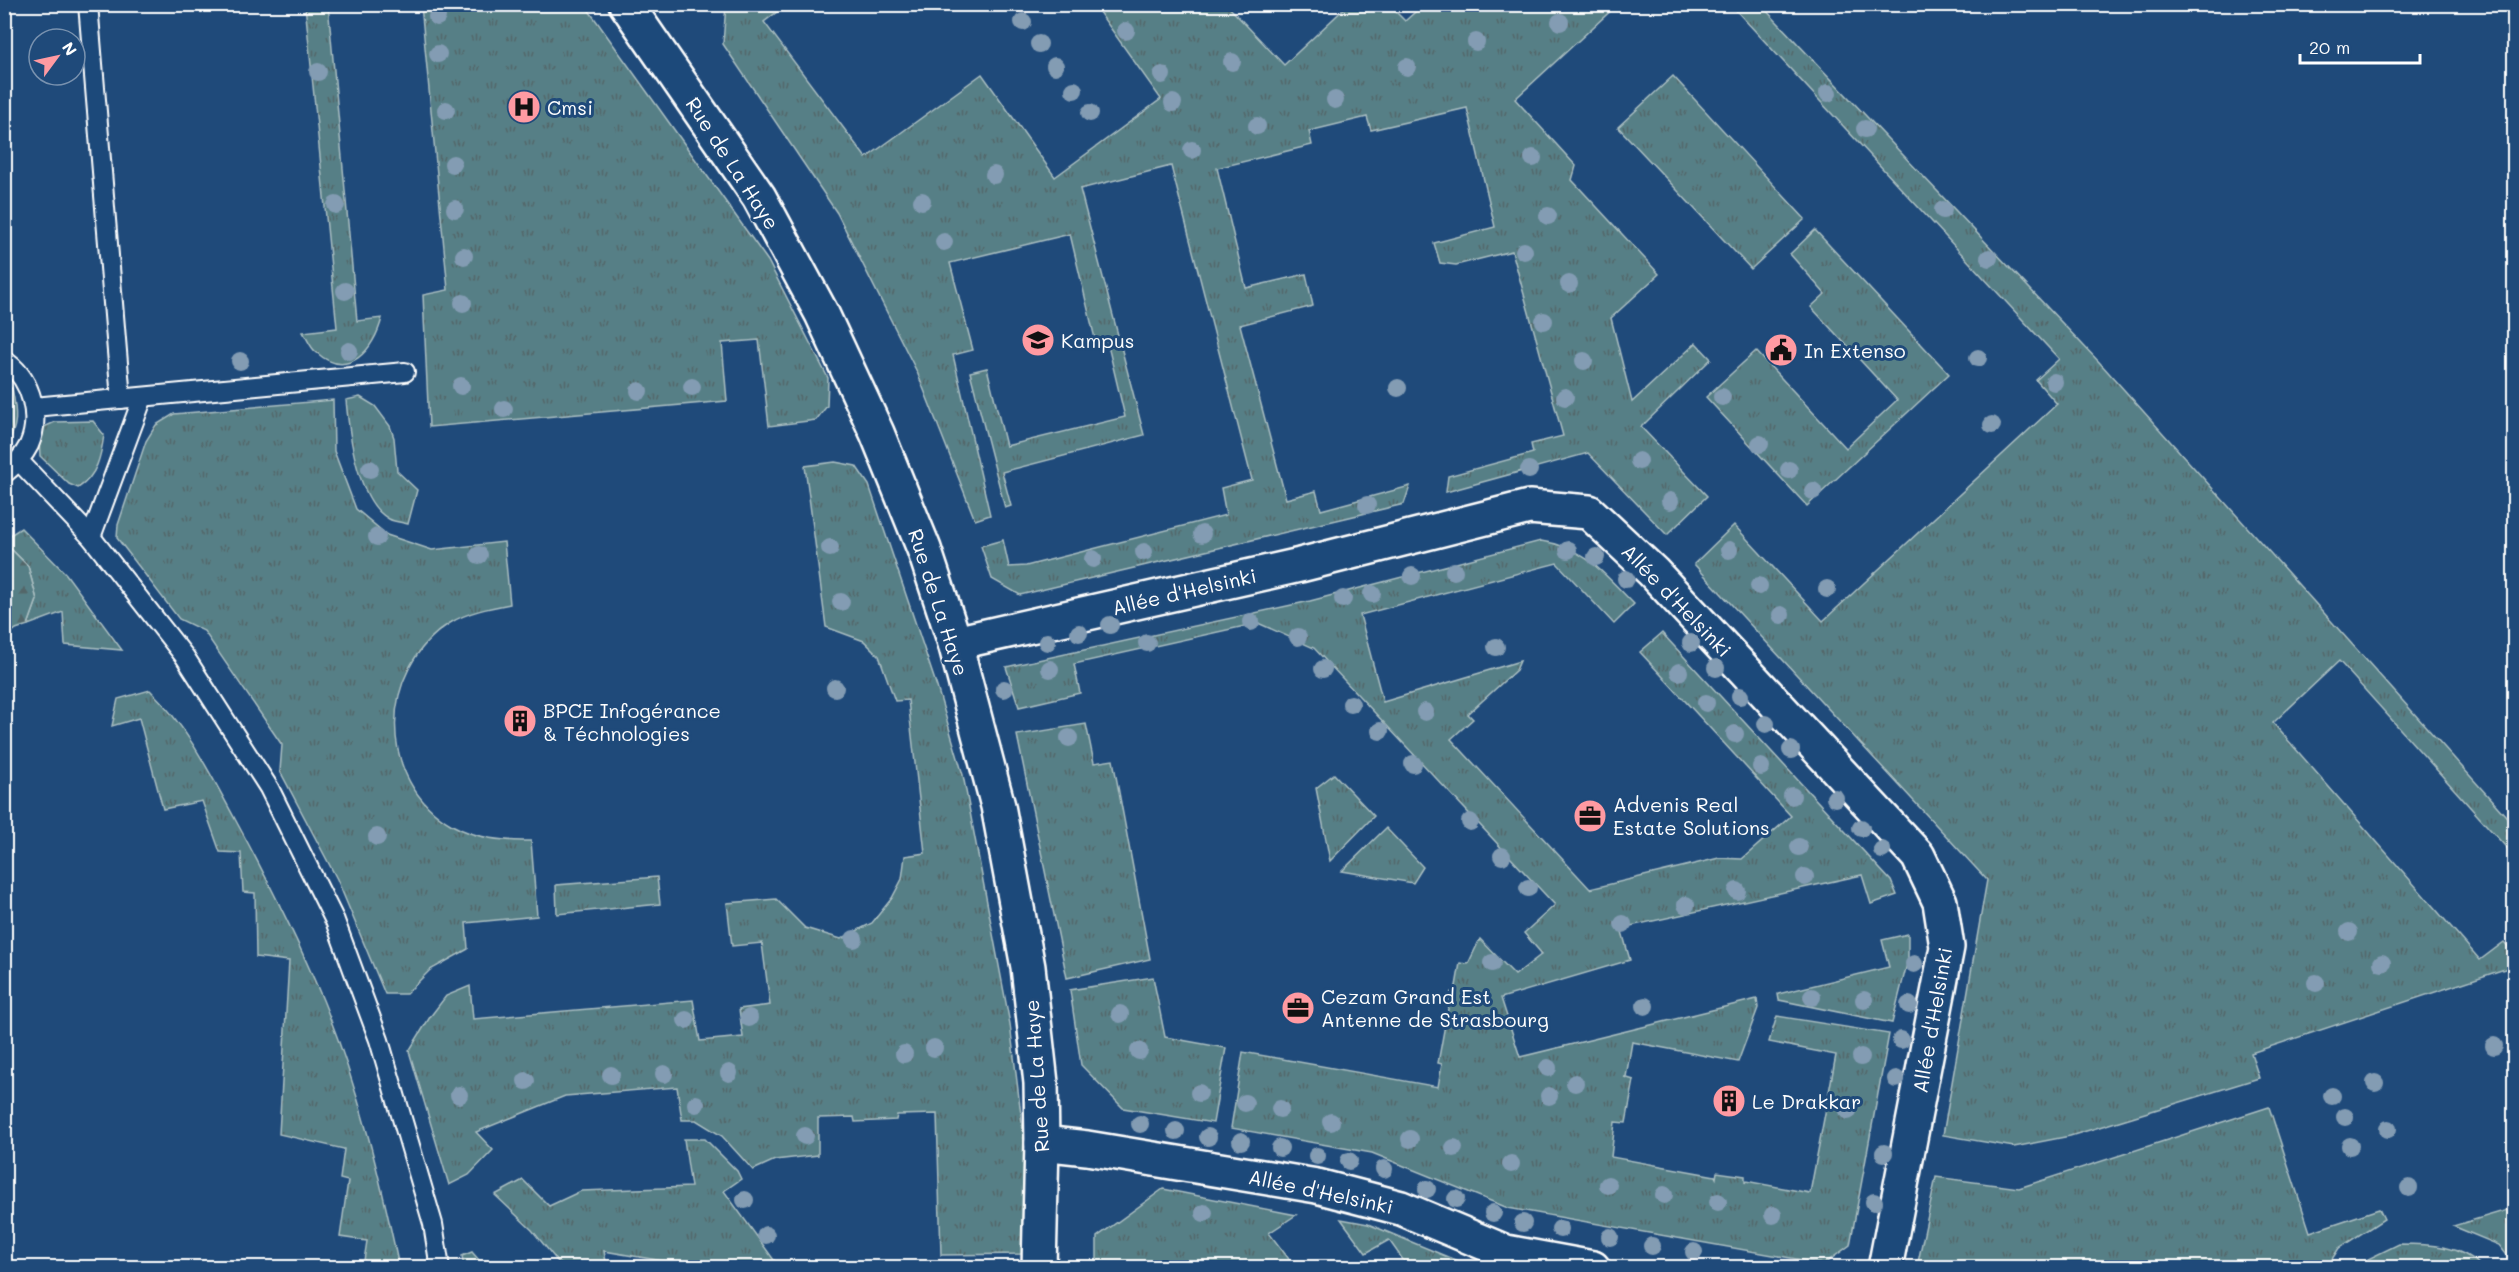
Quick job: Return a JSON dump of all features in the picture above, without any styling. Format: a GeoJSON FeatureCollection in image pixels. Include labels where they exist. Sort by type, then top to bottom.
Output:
{"type":"FeatureCollection","features":[{"type":"Feature","properties":{"kind":"street","name":"Rue de La Haye"},"geometry":{"type":"LineString","coordinates":[[641,9],[759,197],[822,314],[890,465],[924,549],[956,643],[998,806],[1028,967],[1041,1083],[1039,1268]]}},
{"type":"Feature","properties":{"kind":"street","name":"Allée d'Helsinki"},"geometry":{"type":"LineString","coordinates":[[956,643],[1300,565],[1529,507],[1588,512],[1660,579],[1918,856],[1940,902],[1947,947],[1885,1268]]}},
{"type":"Feature","properties":{"kind":"street","name":"Allée d'Helsinki"},"geometry":{"type":"LineString","coordinates":[[1042,1143],[1088,1148],[1317,1186],[1401,1208],[1506,1252],[1593,1268]]}},
{"type":"Feature","properties":{"kind":"lane"},"geometry":{"type":"LineString","coordinates":[[88,4],[121,399]]}},
{"type":"Feature","properties":{"kind":"lane"},"geometry":{"type":"LineString","coordinates":[[4,474],[19,461],[29,445],[34,426],[34,407],[27,386],[8,363]]}},
{"type":"Feature","properties":{"kind":"lane"},"geometry":{"type":"LineString","coordinates":[[34,407],[405,372]]}},
{"type":"Feature","properties":{"kind":"lane"},"geometry":{"type":"LineString","coordinates":[[91,537],[143,397]]}},
{"type":"Feature","properties":{"kind":"lane"},"geometry":{"type":"LineString","coordinates":[[19,461],[91,537],[185,657],[268,788],[335,921],[379,1040],[430,1214],[440,1268]]}},
{"type":"Feature","properties":{"kind":"green space"},"geometry":{"type":"Polygon","coordinates":[[[305,5],[328,5],[357,321],[382,318],[373,341],[358,358],[349,362],[339,363],[328,360],[314,350],[303,332],[337,328],[305,5]]]}},
{"type":"Feature","properties":{"kind":"green space"},"geometry":{"type":"Polygon","coordinates":[[[421,5],[585,5],[768,261],[828,378],[827,406],[816,420],[769,426],[759,340],[722,343],[727,401],[429,427],[423,295],[448,290],[421,5]]]}},
{"type":"Feature","properties":{"kind":"green space"},"geometry":{"type":"Polygon","coordinates":[[[726,5],[780,5],[782,8],[764,22],[866,158],[982,74],[1055,177],[1161,99],[1094,5],[1227,5],[1284,65],[1348,5],[1389,5],[1405,21],[1423,5],[1617,5],[1515,99],[1576,166],[1572,180],[1659,274],[1611,318],[1632,402],[1696,343],[1711,359],[1641,427],[1707,496],[1667,535],[1588,453],[1446,492],[1448,476],[1533,453],[1531,444],[1563,436],[1512,251],[1456,265],[1440,263],[1434,243],[1495,227],[1467,108],[1371,130],[1367,117],[1309,131],[1312,145],[1217,168],[1246,288],[1306,274],[1313,306],[1240,325],[1286,499],[1316,491],[1321,510],[1410,486],[1404,504],[1020,595],[992,579],[981,546],[1003,540],[1009,567],[1026,566],[1226,515],[1221,488],[1252,480],[1171,166],[1080,189],[1144,435],[1002,472],[1011,506],[1005,508],[970,372],[987,368],[1006,446],[1125,417],[1107,341],[1096,343],[1070,234],[950,263],[973,350],[953,355],[990,515],[975,520],[917,372],[837,213],[723,44],[726,5]]]}},
{"type":"Feature","properties":{"kind":"green space"},"geometry":{"type":"Polygon","coordinates":[[[1731,5],[1761,5],[2100,363],[2514,825],[2514,856],[2339,661],[2273,723],[2480,960],[2504,942],[2514,953],[2514,966],[2251,1053],[2259,1078],[2070,1136],[2014,1147],[1943,1135],[1987,880],[1694,564],[1734,525],[1823,621],[2057,404],[2036,380],[2059,359],[1731,5]]]}},
{"type":"Feature","properties":{"kind":"green space"},"geometry":{"type":"Polygon","coordinates":[[[1673,76],[1805,219],[1751,269],[1618,127],[1673,76]]]}},
{"type":"Feature","properties":{"kind":"green space"},"geometry":{"type":"Polygon","coordinates":[[[1815,230],[1949,374],[1807,506],[1706,397],[1756,351],[1846,448],[1897,400],[1811,307],[1825,294],[1790,254],[1815,230]]]}},
{"type":"Feature","properties":{"kind":"green space"},"geometry":{"type":"Polygon","coordinates":[[[12,388],[16,419],[13,433],[5,448],[5,389],[12,388]]]}},
{"type":"Feature","properties":{"kind":"green space"},"geometry":{"type":"Polygon","coordinates":[[[360,397],[375,406],[390,426],[394,438],[397,471],[417,490],[408,524],[391,520],[378,510],[362,483],[352,448],[346,400],[360,397]]]}},
{"type":"Feature","properties":{"kind":"green space"},"geometry":{"type":"Polygon","coordinates":[[[333,400],[334,451],[356,509],[387,535],[432,550],[504,542],[510,604],[457,619],[426,643],[409,668],[399,696],[396,725],[399,754],[410,781],[427,806],[461,830],[500,840],[531,841],[537,916],[466,923],[468,949],[430,970],[406,994],[385,994],[337,879],[280,771],[282,745],[204,631],[179,619],[117,538],[118,525],[146,441],[156,425],[174,414],[333,400]]]}},
{"type":"Feature","properties":{"kind":"green space"},"geometry":{"type":"Polygon","coordinates":[[[93,421],[104,435],[101,450],[90,478],[78,488],[69,484],[40,456],[39,439],[44,427],[55,422],[93,421]]]}},
{"type":"Feature","properties":{"kind":"green space"},"geometry":{"type":"Polygon","coordinates":[[[835,462],[856,466],[869,485],[937,687],[963,775],[1010,1024],[1027,1164],[1023,1254],[941,1255],[937,1114],[897,1115],[896,1120],[855,1122],[854,1117],[818,1118],[818,1155],[775,1160],[753,1170],[722,1136],[696,1120],[682,1120],[677,1087],[565,1096],[476,1132],[493,1150],[469,1175],[449,1185],[409,1051],[446,996],[470,986],[473,1019],[693,1000],[700,1041],[743,1037],[739,1009],[770,1005],[762,943],[732,946],[727,903],[776,899],[805,928],[841,939],[872,923],[892,898],[902,879],[905,856],[925,853],[908,700],[895,701],[879,656],[864,641],[826,627],[805,466],[835,462]]]}},
{"type":"Feature","properties":{"kind":"green space"},"geometry":{"type":"Polygon","coordinates":[[[21,528],[66,574],[122,650],[65,645],[63,612],[28,625],[37,600],[28,566],[5,543],[4,539],[21,528]]]}},
{"type":"Feature","properties":{"kind":"green space"},"geometry":{"type":"Polygon","coordinates":[[[1541,541],[1570,549],[1582,556],[1603,572],[1634,604],[1614,624],[1557,563],[1360,615],[1383,702],[1520,661],[1516,670],[1468,714],[1473,719],[1451,739],[1590,889],[1719,858],[1742,859],[1791,816],[1640,652],[1662,633],[1891,881],[1897,895],[1871,904],[1862,875],[1621,928],[1630,960],[1501,998],[1520,1057],[1757,999],[1758,1008],[1738,1062],[1632,1042],[1626,1077],[1624,1077],[1634,1080],[1626,1123],[1615,1122],[1611,1157],[1716,1178],[1717,1172],[1745,1176],[1745,1183],[1746,1181],[1810,1193],[1836,1055],[1769,1042],[1777,1016],[1889,1034],[1850,1245],[1824,1264],[1508,1208],[1372,1153],[1231,1128],[1243,1052],[1438,1087],[1442,1064],[1438,1063],[1451,992],[1455,992],[1460,963],[1468,964],[1480,939],[1515,975],[1542,954],[1524,933],[1555,905],[1314,648],[1258,623],[1074,664],[1080,693],[1019,707],[1006,667],[1310,601],[1541,541]]]}},
{"type":"Feature","properties":{"kind":"green space"},"geometry":{"type":"Polygon","coordinates":[[[5,543],[28,566],[37,600],[28,625],[16,629],[5,638],[5,543]]]}},
{"type":"Feature","properties":{"kind":"green space"},"geometry":{"type":"Polygon","coordinates":[[[150,690],[176,719],[207,768],[270,886],[323,1000],[336,1032],[357,1099],[376,1166],[399,1267],[363,1267],[367,1241],[340,1237],[348,1181],[340,1179],[344,1149],[279,1134],[289,961],[256,957],[255,893],[243,892],[241,853],[220,852],[202,801],[163,809],[139,718],[112,726],[118,699],[150,690]]]}},
{"type":"Feature","properties":{"kind":"green space"},"geometry":{"type":"Polygon","coordinates":[[[1086,724],[1094,763],[1113,760],[1150,959],[1067,978],[1017,735],[1086,724]]]}},
{"type":"Feature","properties":{"kind":"green space"},"geometry":{"type":"Polygon","coordinates":[[[1334,774],[1374,816],[1330,861],[1316,788],[1334,774]]]}},
{"type":"Feature","properties":{"kind":"green space"},"geometry":{"type":"Polygon","coordinates":[[[1386,828],[1423,867],[1413,883],[1342,871],[1386,828]]]}},
{"type":"Feature","properties":{"kind":"green space"},"geometry":{"type":"Polygon","coordinates":[[[657,877],[660,904],[557,914],[556,885],[657,877]]]}},
{"type":"Feature","properties":{"kind":"green space"},"geometry":{"type":"Polygon","coordinates":[[[1908,934],[1908,960],[1892,1023],[1779,1000],[1778,994],[1889,967],[1882,940],[1908,934]]]}},
{"type":"Feature","properties":{"kind":"green space"},"geometry":{"type":"Polygon","coordinates":[[[1153,977],[1165,1037],[1226,1048],[1213,1123],[1123,1108],[1081,1065],[1070,990],[1153,977]]]}},
{"type":"Feature","properties":{"kind":"green space"},"geometry":{"type":"Polygon","coordinates":[[[2269,1107],[2310,1232],[2379,1209],[2384,1219],[2339,1248],[2327,1267],[1917,1267],[1936,1177],[2019,1188],[2269,1107]]]}},
{"type":"Feature","properties":{"kind":"green space"},"geometry":{"type":"Polygon","coordinates":[[[684,1139],[705,1139],[737,1171],[741,1179],[724,1191],[779,1267],[698,1267],[604,1251],[607,1267],[566,1267],[558,1262],[532,1230],[495,1195],[523,1180],[549,1206],[581,1191],[691,1187],[684,1139]]]}},
{"type":"Feature","properties":{"kind":"green space"},"geometry":{"type":"Polygon","coordinates":[[[1163,1189],[1296,1215],[1269,1233],[1295,1267],[1097,1267],[1097,1237],[1163,1189]]]}},
{"type":"Feature","properties":{"kind":"green space"},"geometry":{"type":"Polygon","coordinates":[[[2514,1208],[2514,1257],[2510,1259],[2499,1245],[2453,1226],[2514,1208]]]}},
{"type":"Feature","properties":{"kind":"green space"},"geometry":{"type":"Polygon","coordinates":[[[1341,1219],[1368,1224],[1472,1267],[1408,1267],[1389,1240],[1366,1253],[1341,1219]]]}},
{"type":"Feature","properties":{"kind":"green space"},"geometry":{"type":"Polygon","coordinates":[[[2399,1244],[2432,1245],[2454,1250],[2474,1260],[2482,1267],[2361,1267],[2368,1259],[2399,1244]]]}},
{"type":"Feature","properties":{"kind":"green space"},"geometry":{"type":"Polygon","coordinates":[[[472,1252],[485,1267],[464,1267],[462,1256],[472,1252]]]}},
{"type":"Feature","properties":{"kind":"place","name":"Cmsi"},"geometry":{"type":"Point","coordinates":[524,107]}},
{"type":"Feature","properties":{"kind":"place","name":"Kampus"},"geometry":{"type":"Point","coordinates":[1038,340]}},
{"type":"Feature","properties":{"kind":"place","name":"In Extenso"},"geometry":{"type":"Point","coordinates":[1781,350]}},
{"type":"Feature","properties":{"kind":"place","name":"BPCE Infogérance & Téchnologies"},"geometry":{"type":"Point","coordinates":[520,721]}},
{"type":"Feature","properties":{"kind":"place","name":"Advenis Real Estate Solutions"},"geometry":{"type":"Point","coordinates":[1590,816]}},
{"type":"Feature","properties":{"kind":"place","name":"Cezam Grand Est Antenne de Strasbourg"},"geometry":{"type":"Point","coordinates":[1298,1008]}},
{"type":"Feature","properties":{"kind":"place","name":"Le Drakkar"},"geometry":{"type":"Point","coordinates":[1729,1101]}}]}
